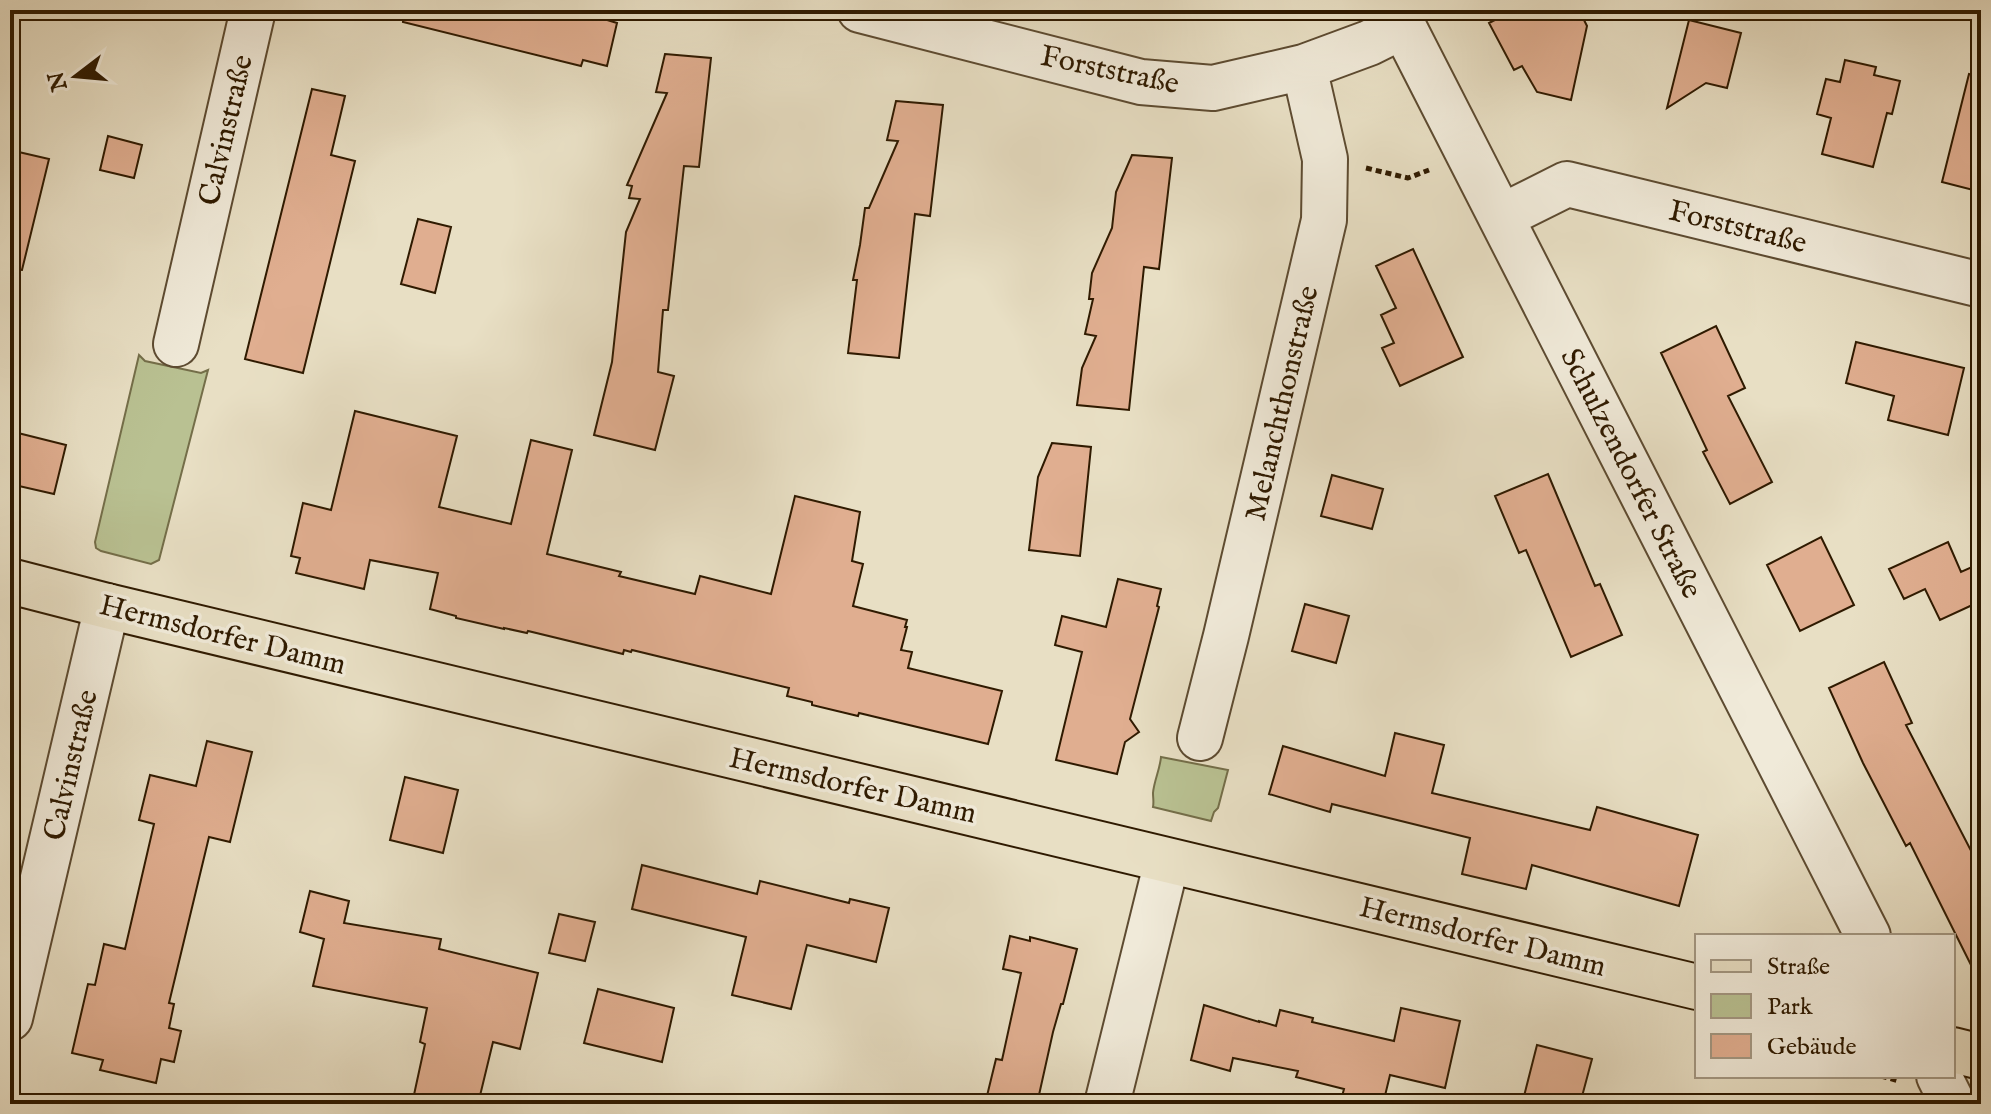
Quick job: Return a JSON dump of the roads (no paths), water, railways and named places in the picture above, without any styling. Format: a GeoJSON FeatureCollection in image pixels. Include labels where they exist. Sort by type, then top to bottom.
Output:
{"type":"FeatureCollection","features":[{"type":"Feature","properties":{"kind":"main road","name":"Hermsdorfer Damm"},"geometry":{"type":"LineString","coordinates":[[10,581],[1695,987]]}},
{"type":"Feature","properties":{"kind":"main road"},"geometry":{"type":"LineString","coordinates":[[1955,1050],[1981,1057]]}},
{"type":"Feature","properties":{"kind":"street","name":"Calvinstraße"},"geometry":{"type":"LineString","coordinates":[[176,344],[253,10]]}},
{"type":"Feature","properties":{"kind":"street","name":"Forststraße"},"geometry":{"type":"LineString","coordinates":[[860,10],[1141,82],[1213,88],[1304,67],[1369,43],[1399,18]]}},
{"type":"Feature","properties":{"kind":"street","name":"Schulzendorfer Straße"},"geometry":{"type":"LineString","coordinates":[[1399,18],[1867,934]]}},
{"type":"Feature","properties":{"kind":"street","name":"Melanchthonstraße"},"geometry":{"type":"LineString","coordinates":[[1200,738],[1324,220],[1325,159],[1304,67]]}},
{"type":"Feature","properties":{"kind":"street","name":"Forststraße"},"geometry":{"type":"LineString","coordinates":[[1501,217],[1567,184],[1981,285]]}},
{"type":"Feature","properties":{"kind":"street","name":"Calvinstraße"},"geometry":{"type":"LineString","coordinates":[[10,1018],[107,606]]}},
{"type":"Feature","properties":{"kind":"street"},"geometry":{"type":"LineString","coordinates":[[1107,1104],[1167,861]]}},
{"type":"Feature","properties":{"kind":"street"},"geometry":{"type":"LineString","coordinates":[[1940,1078],[1953,1104]]}}]}
